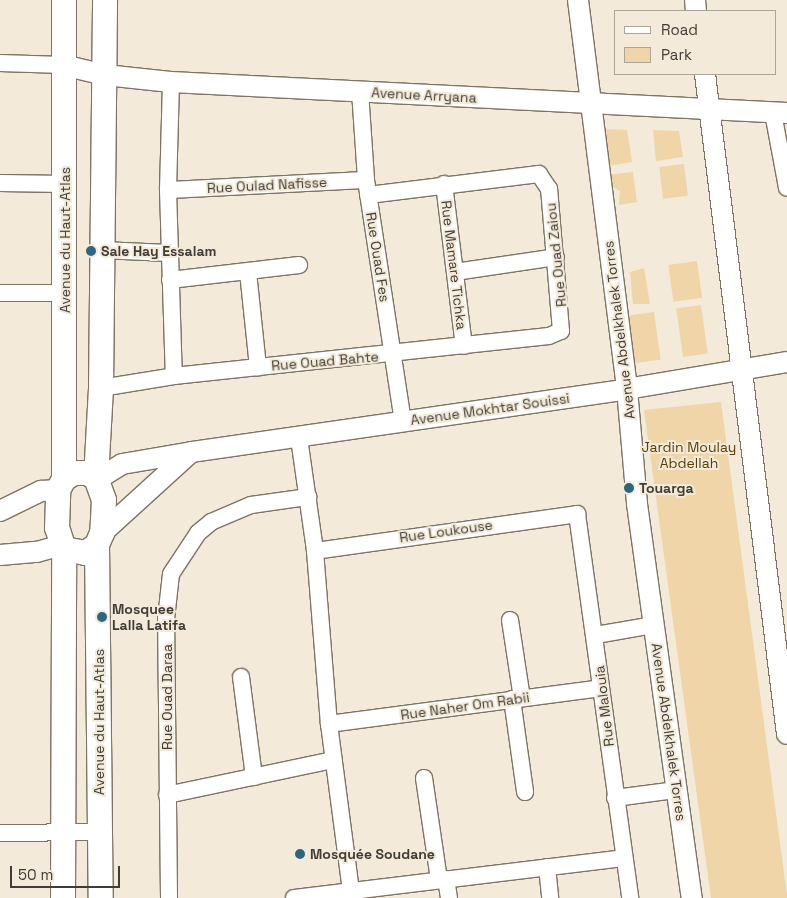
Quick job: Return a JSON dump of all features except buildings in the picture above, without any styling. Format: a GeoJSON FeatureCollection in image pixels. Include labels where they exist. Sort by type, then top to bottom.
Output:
{"type":"FeatureCollection","features":[{"type":"Feature","properties":{"kind":"main road","name":"Avenue du Haut-Atlas"},"geometry":{"type":"LineString","coordinates":[[63,547],[56,517],[61,485],[65,293],[64,0]]}},
{"type":"Feature","properties":{"kind":"main road"},"geometry":{"type":"LineString","coordinates":[[61,485],[74,473],[87,473],[97,478],[101,388],[105,0]]}},
{"type":"Feature","properties":{"kind":"main road","name":"Avenue du Haut-Atlas"},"geometry":{"type":"LineString","coordinates":[[97,478],[104,500],[100,539],[101,898]]}},
{"type":"Feature","properties":{"kind":"main road"},"geometry":{"type":"LineString","coordinates":[[63,898],[63,547],[86,553],[100,539]]}},
{"type":"Feature","properties":{"kind":"street","name":"Avenue Abdelkhalek Torres"},"geometry":{"type":"LineString","coordinates":[[578,0],[628,389],[637,504],[692,898]]}},
{"type":"Feature","properties":{"kind":"street"},"geometry":{"type":"LineString","coordinates":[[0,63],[63,65]]}},
{"type":"Feature","properties":{"kind":"street","name":"Avenue Arryana"},"geometry":{"type":"LineString","coordinates":[[63,65],[105,75],[170,82],[780,113]]}},
{"type":"Feature","properties":{"kind":"street"},"geometry":{"type":"LineString","coordinates":[[705,75],[739,369],[787,732]]}},
{"type":"Feature","properties":{"kind":"street"},"geometry":{"type":"LineString","coordinates":[[170,82],[168,190],[174,376]]}},
{"type":"Feature","properties":{"kind":"street","name":"Rue Ouad Fes"},"geometry":{"type":"LineString","coordinates":[[360,92],[367,188],[402,422]]}},
{"type":"Feature","properties":{"kind":"street"},"geometry":{"type":"LineString","coordinates":[[780,113],[787,188]]}},
{"type":"Feature","properties":{"kind":"street","name":"Rue Oulad Nafisse"},"geometry":{"type":"LineString","coordinates":[[168,190],[367,188],[444,184],[535,173]]}},
{"type":"Feature","properties":{"kind":"street","name":"Rue Ouad Zaiou"},"geometry":{"type":"LineString","coordinates":[[535,173],[543,177],[549,189],[562,324],[561,331],[549,336]]}},
{"type":"Feature","properties":{"kind":"street"},"geometry":{"type":"LineString","coordinates":[[0,183],[66,184]]}},
{"type":"Feature","properties":{"kind":"street","name":"Rue Mamare Tichka"},"geometry":{"type":"LineString","coordinates":[[444,184],[464,346]]}},
{"type":"Feature","properties":{"kind":"street"},"geometry":{"type":"LineString","coordinates":[[101,250],[169,253]]}},
{"type":"Feature","properties":{"kind":"street"},"geometry":{"type":"LineString","coordinates":[[455,272],[556,257]]}},
{"type":"Feature","properties":{"kind":"street"},"geometry":{"type":"LineString","coordinates":[[170,280],[299,265]]}},
{"type":"Feature","properties":{"kind":"street"},"geometry":{"type":"LineString","coordinates":[[248,272],[258,367]]}},
{"type":"Feature","properties":{"kind":"street"},"geometry":{"type":"LineString","coordinates":[[0,293],[65,293]]}},
{"type":"Feature","properties":{"kind":"street","name":"Rue Ouad Bahte"},"geometry":{"type":"LineString","coordinates":[[101,388],[174,376],[549,336]]}},
{"type":"Feature","properties":{"kind":"street","name":"Avenue Mokhtar Souissi"},"geometry":{"type":"LineString","coordinates":[[97,478],[122,464],[192,452],[628,389],[787,362]]}},
{"type":"Feature","properties":{"kind":"street"},"geometry":{"type":"LineString","coordinates":[[299,438],[315,551],[329,724],[351,891]]}},
{"type":"Feature","properties":{"kind":"street"},"geometry":{"type":"LineString","coordinates":[[100,539],[192,452]]}},
{"type":"Feature","properties":{"kind":"street"},"geometry":{"type":"LineString","coordinates":[[0,511],[41,491],[61,485]]}},
{"type":"Feature","properties":{"kind":"street","name":"Rue Ouad Daraa"},"geometry":{"type":"LineString","coordinates":[[169,898],[166,620],[171,574],[198,533],[211,522],[251,505],[308,497]]}},
{"type":"Feature","properties":{"kind":"street","name":"Rue Loukouse"},"geometry":{"type":"LineString","coordinates":[[315,551],[577,514]]}},
{"type":"Feature","properties":{"kind":"street","name":"Rue Malouia"},"geometry":{"type":"LineString","coordinates":[[577,514],[596,635],[601,688],[630,898]]}},
{"type":"Feature","properties":{"kind":"street"},"geometry":{"type":"LineString","coordinates":[[0,555],[37,552],[63,547]]}},
{"type":"Feature","properties":{"kind":"street"},"geometry":{"type":"LineString","coordinates":[[510,620],[525,792]]}},
{"type":"Feature","properties":{"kind":"street"},"geometry":{"type":"LineString","coordinates":[[596,635],[654,625]]}},
{"type":"Feature","properties":{"kind":"street"},"geometry":{"type":"LineString","coordinates":[[241,677],[254,777]]}},
{"type":"Feature","properties":{"kind":"street","name":"Rue Naher Om Rabii"},"geometry":{"type":"LineString","coordinates":[[329,724],[601,688]]}},
{"type":"Feature","properties":{"kind":"street"},"geometry":{"type":"LineString","coordinates":[[168,795],[333,760]]}},
{"type":"Feature","properties":{"kind":"street"},"geometry":{"type":"LineString","coordinates":[[424,778],[443,880],[449,898]]}},
{"type":"Feature","properties":{"kind":"street"},"geometry":{"type":"LineString","coordinates":[[616,798],[676,790]]}},
{"type":"Feature","properties":{"kind":"street"},"geometry":{"type":"LineString","coordinates":[[0,833],[62,834],[100,832]]}},
{"type":"Feature","properties":{"kind":"street"},"geometry":{"type":"LineString","coordinates":[[300,898],[624,858]]}},
{"type":"Feature","properties":{"kind":"street"},"geometry":{"type":"LineString","coordinates":[[547,867],[550,898]]}},
{"type":"Feature","properties":{"kind":"green space"},"geometry":{"type":"Polygon","coordinates":[[[603,129],[627,130],[632,162],[608,166],[603,129]]]}},
{"type":"Feature","properties":{"kind":"green space"},"geometry":{"type":"Polygon","coordinates":[[[653,130],[679,131],[683,157],[656,161],[653,130]]]}},
{"type":"Feature","properties":{"kind":"green space"},"geometry":{"type":"Polygon","coordinates":[[[684,164],[688,196],[663,199],[659,167],[684,164]]]}},
{"type":"Feature","properties":{"kind":"green space"},"geometry":{"type":"Polygon","coordinates":[[[633,172],[637,202],[619,205],[620,191],[608,184],[606,175],[633,172]]]}},
{"type":"Feature","properties":{"kind":"green space"},"geometry":{"type":"Polygon","coordinates":[[[697,261],[702,298],[673,302],[668,265],[697,261]]]}},
{"type":"Feature","properties":{"kind":"green space"},"geometry":{"type":"Polygon","coordinates":[[[644,268],[650,304],[633,304],[630,272],[644,268]]]}},
{"type":"Feature","properties":{"kind":"green space"},"geometry":{"type":"Polygon","coordinates":[[[701,305],[708,354],[683,357],[676,308],[701,305]]]}},
{"type":"Feature","properties":{"kind":"green space"},"geometry":{"type":"Polygon","coordinates":[[[654,312],[661,360],[634,363],[627,316],[654,312]]]}},
{"type":"Feature","properties":{"kind":"green space","name":"Jardin Moulay Abdellah"},"geometry":{"type":"Polygon","coordinates":[[[721,402],[787,898],[711,898],[644,410],[721,402]]]}},
{"type":"Feature","properties":{"kind":"place","name":"Sale Hay Essalam"},"geometry":{"type":"Point","coordinates":[91,251]}},
{"type":"Feature","properties":{"kind":"place","name":"Touarga"},"geometry":{"type":"Point","coordinates":[629,488]}},
{"type":"Feature","properties":{"kind":"place","name":"Mosquee Lalla Latifa"},"geometry":{"type":"Point","coordinates":[102,617]}},
{"type":"Feature","properties":{"kind":"place","name":"Mosquée Soudane"},"geometry":{"type":"Point","coordinates":[300,854]}}]}
